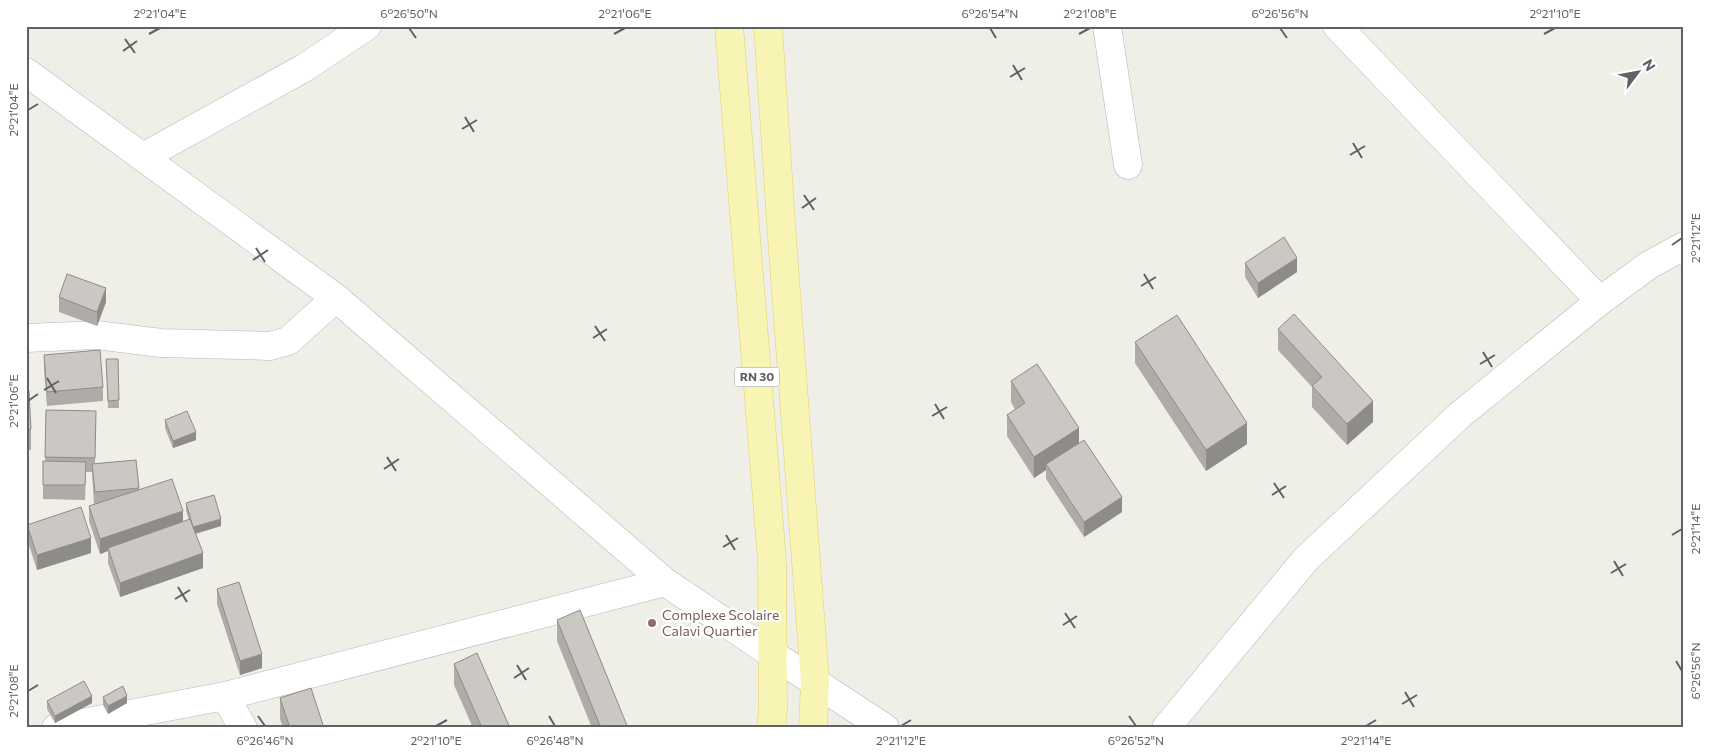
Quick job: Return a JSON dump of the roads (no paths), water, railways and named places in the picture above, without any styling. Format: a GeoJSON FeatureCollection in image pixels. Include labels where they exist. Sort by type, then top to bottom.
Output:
{"type":"FeatureCollection","features":[{"type":"Feature","properties":{"kind":"main road","name":"RN 30"},"geometry":{"type":"LineString","coordinates":[[729,26],[772,561],[773,710],[771,728]]}},
{"type":"Feature","properties":{"kind":"main road","name":"RN 30"},"geometry":{"type":"LineString","coordinates":[[768,26],[815,682],[814,728]]}},
{"type":"Feature","properties":{"kind":"street"},"geometry":{"type":"LineString","coordinates":[[143,158],[304,68],[367,26]]}},
{"type":"Feature","properties":{"kind":"street"},"geometry":{"type":"LineString","coordinates":[[1107,26],[1128,166]]}},
{"type":"Feature","properties":{"kind":"street"},"geometry":{"type":"LineString","coordinates":[[1336,26],[1600,301]]}},
{"type":"Feature","properties":{"kind":"street"},"geometry":{"type":"LineString","coordinates":[[26,72],[336,298],[666,582],[885,728]]}},
{"type":"Feature","properties":{"kind":"street"},"geometry":{"type":"LineString","coordinates":[[1166,728],[1306,559],[1461,414],[1600,301],[1649,265],[1684,246]]}},
{"type":"Feature","properties":{"kind":"street"},"geometry":{"type":"LineString","coordinates":[[26,338],[97,335],[161,343],[270,346],[288,341],[336,298]]}},
{"type":"Feature","properties":{"kind":"street"},"geometry":{"type":"LineString","coordinates":[[56,728],[225,696],[666,582]]}},
{"type":"Feature","properties":{"kind":"street"},"geometry":{"type":"LineString","coordinates":[[225,696],[243,728]]}},
{"type":"Feature","properties":{"kind":"place","name":"Complexe Scolaire Calavi Quartier"},"geometry":{"type":"Point","coordinates":[652,623]}}]}
